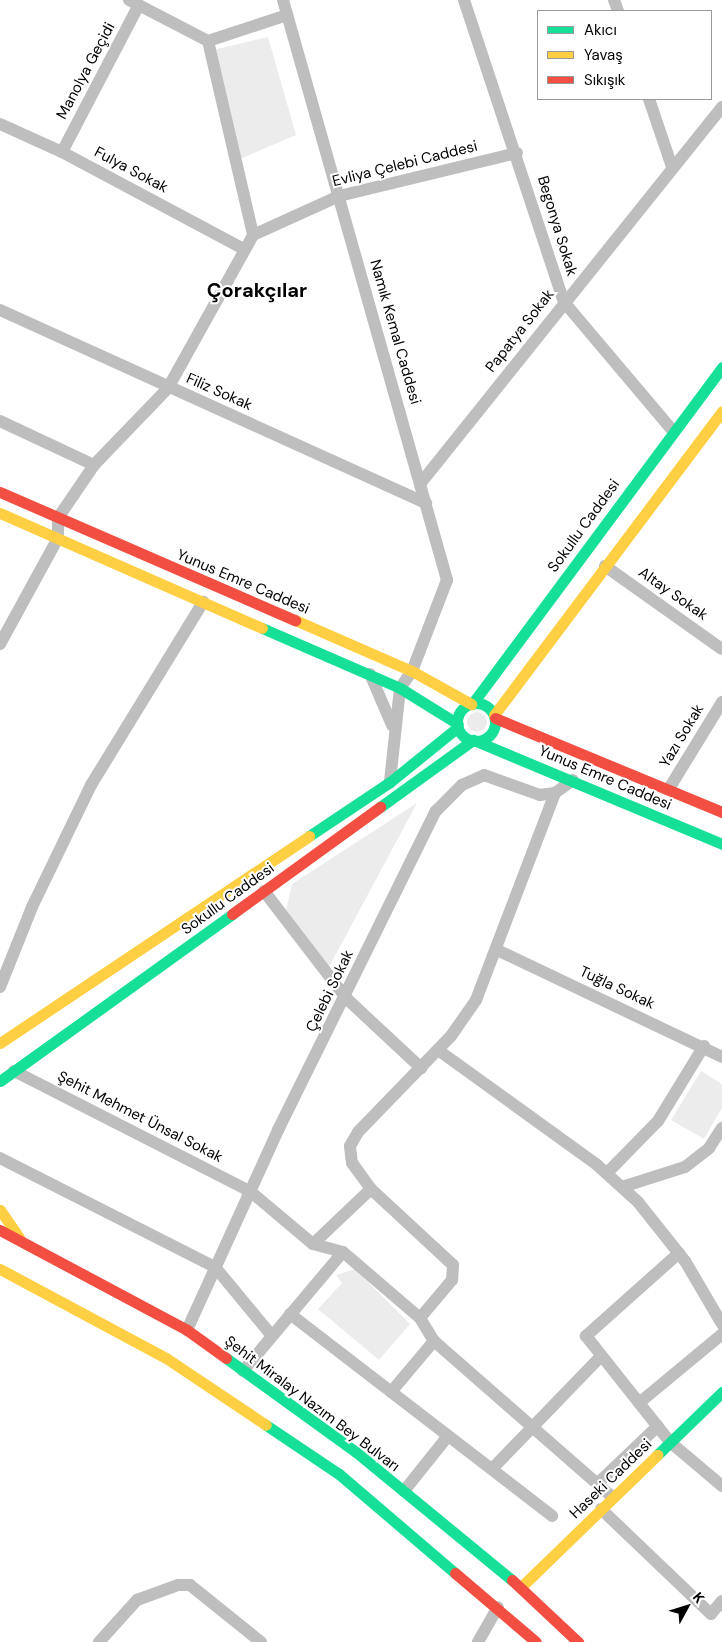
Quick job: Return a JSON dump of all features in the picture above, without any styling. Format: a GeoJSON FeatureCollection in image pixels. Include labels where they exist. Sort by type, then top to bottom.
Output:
{"type":"FeatureCollection","features":[{"type":"Feature","properties":{"kind":"main road","name":"Sokullu Caddesi"},"geometry":{"type":"LineString","coordinates":[[471,704],[722,367]]}},
{"type":"Feature","properties":{"kind":"main road"},"geometry":{"type":"LineString","coordinates":[[0,513],[400,688],[458,725],[475,740],[492,733],[494,717],[722,411]]}},
{"type":"Feature","properties":{"kind":"main road","name":"Yunus Emre Caddesi"},"geometry":{"type":"LineString","coordinates":[[0,492],[412,671],[471,704]]}},
{"type":"Feature","properties":{"kind":"main road"},"geometry":{"type":"LineString","coordinates":[[458,725],[460,712],[471,704],[484,705],[494,717]]}},
{"type":"Feature","properties":{"kind":"main road","name":"Yunus Emre Caddesi"},"geometry":{"type":"LineString","coordinates":[[494,717],[670,787],[722,812]]}},
{"type":"Feature","properties":{"kind":"main road","name":"Sokullu Caddesi"},"geometry":{"type":"LineString","coordinates":[[0,1043],[390,782],[458,725]]}},
{"type":"Feature","properties":{"kind":"main road","name":"Sokullu Caddesi"},"geometry":{"type":"LineString","coordinates":[[0,1081],[475,740]]}},
{"type":"Feature","properties":{"kind":"main road","name":"Yunus Emre Caddesi"},"geometry":{"type":"LineString","coordinates":[[475,740],[722,844]]}},
{"type":"Feature","properties":{"kind":"main road"},"geometry":{"type":"LineString","coordinates":[[0,1210],[23,1242]]}},
{"type":"Feature","properties":{"kind":"main road","name":"Şehit Miralay Nazım Bey Bulvarı"},"geometry":{"type":"LineString","coordinates":[[0,1230],[187,1330],[404,1491],[521,1587],[578,1642]]}},
{"type":"Feature","properties":{"kind":"main road"},"geometry":{"type":"LineString","coordinates":[[1,1270],[166,1358],[339,1474],[498,1607],[536,1642]]}},
{"type":"Feature","properties":{"kind":"main road","name":"Haseki Caddesi"},"geometry":{"type":"LineString","coordinates":[[521,1587],[722,1392]]}},
{"type":"Feature","properties":{"kind":"street","name":"Namık Kemal Caddesi"},"geometry":{"type":"LineString","coordinates":[[283,0],[340,196],[447,580],[412,671],[400,688]]}},
{"type":"Feature","properties":{"kind":"street","name":"Begonya Sokak"},"geometry":{"type":"LineString","coordinates":[[464,0],[518,153],[564,302],[673,431]]}},
{"type":"Feature","properties":{"kind":"street"},"geometry":{"type":"LineString","coordinates":[[134,3],[208,41],[287,15]]}},
{"type":"Feature","properties":{"kind":"street","name":"Manolya Geçidi"},"geometry":{"type":"LineString","coordinates":[[62,152],[134,3]]}},
{"type":"Feature","properties":{"kind":"street"},"geometry":{"type":"LineString","coordinates":[[0,644],[58,538],[58,518],[94,465],[168,388],[253,235],[208,41]]}},
{"type":"Feature","properties":{"kind":"street"},"geometry":{"type":"LineString","coordinates":[[649,100],[672,167]]}},
{"type":"Feature","properties":{"kind":"street","name":"Papatya Sokak"},"geometry":{"type":"LineString","coordinates":[[420,484],[672,167],[722,107]]}},
{"type":"Feature","properties":{"kind":"street","name":"Fulya Sokak"},"geometry":{"type":"LineString","coordinates":[[0,124],[62,152],[244,249]]}},
{"type":"Feature","properties":{"kind":"street","name":"Evliya Çelebi Caddesi"},"geometry":{"type":"LineString","coordinates":[[253,235],[340,196],[518,153]]}},
{"type":"Feature","properties":{"kind":"street","name":"Filiz Sokak"},"geometry":{"type":"LineString","coordinates":[[0,310],[168,388],[426,503]]}},
{"type":"Feature","properties":{"kind":"street"},"geometry":{"type":"LineString","coordinates":[[0,421],[94,465]]}},
{"type":"Feature","properties":{"kind":"street","name":"Altay Sokak"},"geometry":{"type":"LineString","coordinates":[[605,566],[722,649]]}},
{"type":"Feature","properties":{"kind":"street"},"geometry":{"type":"LineString","coordinates":[[0,987],[35,898],[87,793],[204,602]]}},
{"type":"Feature","properties":{"kind":"street"},"geometry":{"type":"LineString","coordinates":[[370,674],[394,731]]}},
{"type":"Feature","properties":{"kind":"street"},"geometry":{"type":"LineString","coordinates":[[390,782],[400,688]]}},
{"type":"Feature","properties":{"kind":"street","name":"Yazı Sokak"},"geometry":{"type":"LineString","coordinates":[[670,787],[722,702]]}},
{"type":"Feature","properties":{"kind":"street","name":"Çelebi Sokak"},"geometry":{"type":"LineString","coordinates":[[187,1330],[215,1267],[436,811],[462,785],[492,775],[532,794],[555,793]]}},
{"type":"Feature","properties":{"kind":"street"},"geometry":{"type":"LineString","coordinates":[[420,1318],[452,1280],[453,1265],[371,1188],[352,1164],[353,1138],[438,1050],[476,1000],[497,950],[555,793],[573,780]]}},
{"type":"Feature","properties":{"kind":"street"},"geometry":{"type":"LineString","coordinates":[[264,891],[346,998],[421,1068]]}},
{"type":"Feature","properties":{"kind":"street","name":"Tuğla Sokak"},"geometry":{"type":"LineString","coordinates":[[497,950],[704,1046],[722,1057]]}},
{"type":"Feature","properties":{"kind":"street"},"geometry":{"type":"LineString","coordinates":[[607,1173],[658,1121],[704,1046]]}},
{"type":"Feature","properties":{"kind":"street"},"geometry":{"type":"LineString","coordinates":[[438,1050],[607,1173],[679,1253],[722,1324]]}},
{"type":"Feature","properties":{"kind":"street","name":"Şehit Mehmet Ünsal Sokak"},"geometry":{"type":"LineString","coordinates":[[14,1071],[251,1192],[313,1244]]}},
{"type":"Feature","properties":{"kind":"street"},"geometry":{"type":"LineString","coordinates":[[622,1188],[685,1167],[709,1148],[722,1128]]}},
{"type":"Feature","properties":{"kind":"street"},"geometry":{"type":"LineString","coordinates":[[0,1158],[215,1267],[272,1336]]}},
{"type":"Feature","properties":{"kind":"street"},"geometry":{"type":"LineString","coordinates":[[313,1244],[371,1188]]}},
{"type":"Feature","properties":{"kind":"street"},"geometry":{"type":"LineString","coordinates":[[313,1244],[343,1252],[420,1318],[434,1342],[612,1498]]}},
{"type":"Feature","properties":{"kind":"street"},"geometry":{"type":"LineString","coordinates":[[243,1371],[343,1252]]}},
{"type":"Feature","properties":{"kind":"street"},"geometry":{"type":"LineString","coordinates":[[679,1253],[586,1336],[670,1442],[722,1486]]}},
{"type":"Feature","properties":{"kind":"street"},"geometry":{"type":"LineString","coordinates":[[290,1314],[552,1516]]}},
{"type":"Feature","properties":{"kind":"street"},"geometry":{"type":"LineString","coordinates":[[639,1403],[722,1334]]}},
{"type":"Feature","properties":{"kind":"street"},"geometry":{"type":"LineString","coordinates":[[391,1392],[434,1342]]}},
{"type":"Feature","properties":{"kind":"street"},"geometry":{"type":"LineString","coordinates":[[492,1469],[530,1426],[601,1356]]}},
{"type":"Feature","properties":{"kind":"street"},"geometry":{"type":"LineString","coordinates":[[597,1484],[658,1426]]}},
{"type":"Feature","properties":{"kind":"street"},"geometry":{"type":"LineString","coordinates":[[404,1491],[448,1436]]}},
{"type":"Feature","properties":{"kind":"street"},"geometry":{"type":"LineString","coordinates":[[601,1509],[710,1614],[722,1601]]}},
{"type":"Feature","properties":{"kind":"street"},"geometry":{"type":"LineString","coordinates":[[99,1642],[137,1600],[178,1585],[190,1585],[261,1642]]}},
{"type":"Feature","properties":{"kind":"street"},"geometry":{"type":"LineString","coordinates":[[478,1642],[498,1607]]}},
{"type":"Feature","properties":{"kind":"shaded area"},"geometry":{"type":"Polygon","coordinates":[[[268,37],[296,135],[240,159],[213,50],[268,37]]]}},
{"type":"Feature","properties":{"kind":"shaded area"},"geometry":{"type":"Polygon","coordinates":[[[473,712],[481,712],[487,718],[487,726],[481,732],[473,732],[467,726],[467,718],[473,712]]]}},
{"type":"Feature","properties":{"kind":"shaded area"},"geometry":{"type":"Polygon","coordinates":[[[417,803],[329,967],[286,910],[292,884],[417,803]]]}},
{"type":"Feature","properties":{"kind":"shaded area"},"geometry":{"type":"Polygon","coordinates":[[[701,1071],[722,1084],[722,1108],[704,1139],[671,1120],[701,1071]]]}},
{"type":"Feature","properties":{"kind":"shaded area"},"geometry":{"type":"Polygon","coordinates":[[[355,1269],[410,1324],[379,1360],[318,1309],[342,1283],[336,1275],[355,1269]]]}},
{"type":"Feature","properties":{"kind":"traffic: fast"},"geometry":{"type":"LineString","coordinates":[[472,704],[722,367]]}},
{"type":"Feature","properties":{"kind":"traffic: fast"},"geometry":{"type":"LineString","coordinates":[[262,628],[400,688],[458,724]]}},
{"type":"Feature","properties":{"kind":"traffic: fast"},"geometry":{"type":"LineString","coordinates":[[476,703],[489,709],[495,722],[489,735],[476,741],[463,735],[457,722],[463,709],[476,703]]}},
{"type":"Feature","properties":{"kind":"traffic: fast"},"geometry":{"type":"LineString","coordinates":[[309,836],[390,782],[458,727]]}},
{"type":"Feature","properties":{"kind":"traffic: fast"},"geometry":{"type":"LineString","coordinates":[[380,807],[473,740]]}},
{"type":"Feature","properties":{"kind":"traffic: fast"},"geometry":{"type":"LineString","coordinates":[[476,741],[722,844]]}},
{"type":"Feature","properties":{"kind":"traffic: fast"},"geometry":{"type":"LineString","coordinates":[[0,1081],[232,914]]}},
{"type":"Feature","properties":{"kind":"traffic: fast"},"geometry":{"type":"LineString","coordinates":[[226,1358],[356,1452],[512,1580]]}},
{"type":"Feature","properties":{"kind":"traffic: fast"},"geometry":{"type":"LineString","coordinates":[[657,1455],[722,1392]]}},
{"type":"Feature","properties":{"kind":"traffic: fast"},"geometry":{"type":"LineString","coordinates":[[266,1425],[339,1474],[455,1573]]}},
{"type":"Feature","properties":{"kind":"traffic: slow"},"geometry":{"type":"LineString","coordinates":[[494,715],[722,411]]}},
{"type":"Feature","properties":{"kind":"traffic: slow"},"geometry":{"type":"LineString","coordinates":[[0,513],[262,628]]}},
{"type":"Feature","properties":{"kind":"traffic: slow"},"geometry":{"type":"LineString","coordinates":[[295,620],[412,671],[471,704]]}},
{"type":"Feature","properties":{"kind":"traffic: slow"},"geometry":{"type":"LineString","coordinates":[[0,1043],[309,836]]}},
{"type":"Feature","properties":{"kind":"traffic: slow"},"geometry":{"type":"LineString","coordinates":[[0,1210],[19,1237]]}},
{"type":"Feature","properties":{"kind":"traffic: slow"},"geometry":{"type":"LineString","coordinates":[[0,1269],[166,1358],[266,1425]]}},
{"type":"Feature","properties":{"kind":"traffic: slow"},"geometry":{"type":"LineString","coordinates":[[521,1587],[657,1455]]}},
{"type":"Feature","properties":{"kind":"traffic: jam"},"geometry":{"type":"LineString","coordinates":[[0,492],[295,620]]}},
{"type":"Feature","properties":{"kind":"traffic: jam"},"geometry":{"type":"LineString","coordinates":[[495,718],[722,812]]}},
{"type":"Feature","properties":{"kind":"traffic: jam"},"geometry":{"type":"LineString","coordinates":[[232,914],[380,807]]}},
{"type":"Feature","properties":{"kind":"traffic: jam"},"geometry":{"type":"LineString","coordinates":[[0,1230],[187,1330],[226,1358]]}},
{"type":"Feature","properties":{"kind":"traffic: jam"},"geometry":{"type":"LineString","coordinates":[[455,1573],[536,1642]]}},
{"type":"Feature","properties":{"kind":"traffic: jam"},"geometry":{"type":"LineString","coordinates":[[512,1580],[578,1642]]}},
{"type":"Feature","properties":{"kind":"district","name":"Çorakçılar"},"geometry":{"type":"Point","coordinates":[257,290]}}]}
